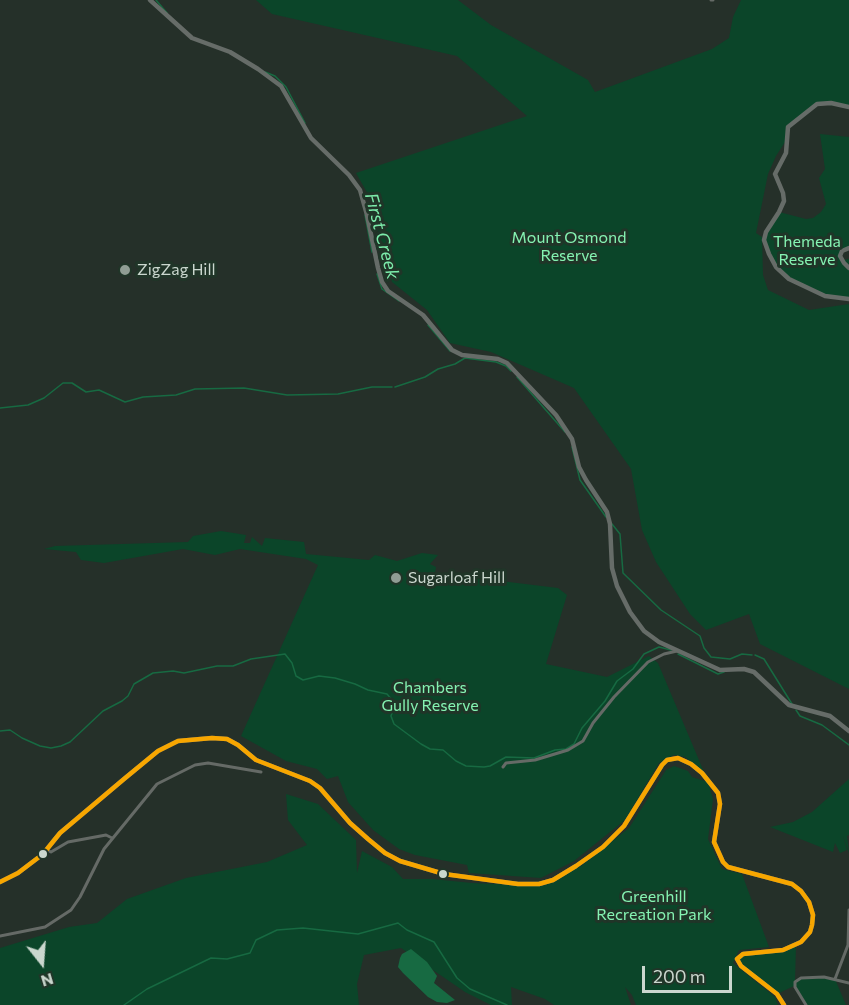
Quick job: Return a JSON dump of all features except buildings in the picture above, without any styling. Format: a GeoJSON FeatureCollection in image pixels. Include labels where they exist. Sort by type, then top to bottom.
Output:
{"type":"FeatureCollection","features":[{"type":"Feature","properties":{"kind":"street"},"geometry":{"type":"LineString","coordinates":[[150,0],[192,38],[231,52],[281,86],[311,138],[349,175],[360,190],[380,275],[388,291],[423,315],[452,350],[462,355],[507,363],[556,415],[572,439],[579,467],[609,517],[612,568],[624,601],[644,631],[651,638],[725,670],[744,669],[754,672],[789,705],[830,716],[849,730]]}},
{"type":"Feature","properties":{"kind":"street"},"geometry":{"type":"LineString","coordinates":[[849,107],[831,103],[817,105],[788,127],[786,153],[775,174],[784,201],[766,232],[766,247],[776,267],[784,275],[825,296],[849,299]]}},
{"type":"Feature","properties":{"kind":"street"},"geometry":{"type":"LineString","coordinates":[[849,248],[842,251],[840,256],[849,268]]}},
{"type":"Feature","properties":{"kind":"street"},"geometry":{"type":"LineString","coordinates":[[503,767],[506,763],[535,760],[568,750],[583,741],[593,723],[648,662],[664,654],[678,651]]}},
{"type":"Feature","properties":{"kind":"street"},"geometry":{"type":"LineString","coordinates":[[0,882],[18,873],[47,850],[60,833],[158,751],[178,741],[221,738],[238,745],[256,760],[316,784],[350,823],[385,854],[400,861],[452,876],[518,884],[539,884],[553,880],[603,847],[624,826],[662,765],[667,760],[678,758],[691,764],[702,773],[718,793],[720,804],[714,842],[723,862],[728,867],[792,884],[809,902],[813,915],[812,925],[810,932],[801,942],[783,950],[743,954],[737,959],[741,966],[777,994],[784,1005]]}},
{"type":"Feature","properties":{"kind":"street"},"geometry":{"type":"LineString","coordinates":[[0,936],[45,927],[63,917],[80,897],[112,838],[157,784],[195,765],[208,762],[261,772]]}},
{"type":"Feature","properties":{"kind":"street"},"geometry":{"type":"LineString","coordinates":[[47,850],[51,852],[68,842],[106,836],[112,838]]}},
{"type":"Feature","properties":{"kind":"street"},"geometry":{"type":"LineString","coordinates":[[835,979],[848,945],[849,910]]}},
{"type":"Feature","properties":{"kind":"street"},"geometry":{"type":"LineString","coordinates":[[806,1005],[795,991],[798,979],[812,976],[849,983]]}},
{"type":"Feature","properties":{"kind":"green space","name":"Mount Osmond Reserve"},"geometry":{"type":"Polygon","coordinates":[[[256,0],[458,0],[491,25],[588,80],[595,92],[712,49],[729,38],[733,17],[741,0],[849,0],[849,107],[817,104],[788,127],[787,139],[768,174],[756,233],[762,237],[763,275],[768,290],[809,310],[849,304],[849,689],[760,644],[749,614],[706,630],[690,614],[656,562],[642,530],[631,469],[574,388],[491,352],[450,343],[427,310],[392,282],[369,196],[356,173],[527,116],[457,56],[272,14],[256,0]]]}},
{"type":"Feature","properties":{"kind":"green space","name":"Themeda Reserve"},"geometry":{"type":"Polygon","coordinates":[[[820,134],[849,137],[849,248],[842,251],[842,260],[849,259],[849,299],[831,298],[784,275],[769,254],[765,236],[779,212],[806,219],[813,218],[826,204],[819,178],[825,169],[820,134]]]}},
{"type":"Feature","properties":{"kind":"green space","name":"Chambers Gully Reserve"},"geometry":{"type":"Polygon","coordinates":[[[221,531],[246,535],[244,543],[250,543],[252,537],[262,546],[265,538],[304,542],[306,554],[369,560],[375,555],[397,561],[422,553],[438,555],[430,564],[436,567],[435,573],[558,588],[567,595],[546,664],[607,677],[649,656],[658,663],[704,772],[685,757],[674,755],[659,763],[625,820],[574,861],[541,878],[469,873],[467,865],[415,855],[399,849],[373,830],[348,802],[338,776],[327,779],[317,769],[286,761],[241,736],[318,565],[306,559],[240,549],[215,555],[183,549],[104,563],[81,560],[76,552],[44,549],[55,546],[188,542],[193,536],[221,531]]]}},
{"type":"Feature","properties":{"kind":"green space","name":"Greenhill Recreation Park"},"geometry":{"type":"Polygon","coordinates":[[[674,766],[688,771],[692,777],[708,782],[713,799],[708,839],[722,869],[742,874],[769,947],[739,950],[733,963],[775,997],[778,1005],[636,1005],[632,995],[625,987],[631,1005],[554,1005],[545,999],[511,987],[512,1005],[491,1005],[465,992],[401,948],[364,955],[357,984],[359,1005],[0,1005],[0,948],[69,927],[97,923],[127,899],[186,878],[267,862],[307,845],[288,820],[286,794],[318,804],[356,840],[357,873],[362,851],[392,867],[403,879],[542,886],[581,866],[629,828],[666,770],[674,766]]]}},
{"type":"Feature","properties":{"kind":"green space"},"geometry":{"type":"Polygon","coordinates":[[[849,779],[849,835],[847,836],[849,853],[843,836],[847,850],[840,853],[835,843],[833,852],[770,827],[793,822],[812,812],[849,779]]]}},
{"type":"Feature","properties":{"kind":"green space"},"geometry":{"type":"Polygon","coordinates":[[[796,945],[795,981],[812,976],[835,979],[846,1005],[806,1005],[794,986],[777,994],[741,966],[739,956],[767,953],[796,945]]]}},
{"type":"Feature","properties":{"kind":"shaded area"},"geometry":{"type":"Polygon","coordinates":[[[411,949],[427,962],[437,976],[434,983],[455,1000],[447,1003],[437,1002],[428,997],[403,973],[398,967],[400,958],[402,954],[411,949]]]}},
{"type":"Feature","properties":{"kind":"waterway","name":"First Creek"},"geometry":{"type":"LineString","coordinates":[[156,0],[167,13]]}},
{"type":"Feature","properties":{"kind":"waterway","name":"First Creek"},"geometry":{"type":"LineString","coordinates":[[265,72],[275,76],[286,87],[305,123]]}},
{"type":"Feature","properties":{"kind":"waterway","name":"First Creek"},"geometry":{"type":"LineString","coordinates":[[365,215],[372,252]]}},
{"type":"Feature","properties":{"kind":"waterway","name":"First Creek"},"geometry":{"type":"LineString","coordinates":[[377,274],[382,289],[399,301]]}},
{"type":"Feature","properties":{"kind":"waterway","name":"First Creek"},"geometry":{"type":"LineString","coordinates":[[428,325],[450,351]]}},
{"type":"Feature","properties":{"kind":"waterway","name":"First Creek"},"geometry":{"type":"LineString","coordinates":[[465,358],[496,362],[511,371]]}},
{"type":"Feature","properties":{"kind":"waterway"},"geometry":{"type":"LineString","coordinates":[[395,387],[425,377],[465,358]]}},
{"type":"Feature","properties":{"kind":"waterway","name":"First Creek"},"geometry":{"type":"LineString","coordinates":[[517,377],[565,432]]}},
{"type":"Feature","properties":{"kind":"waterway"},"geometry":{"type":"LineString","coordinates":[[0,408],[28,405],[44,398],[63,383],[72,383],[86,392],[99,390],[125,402],[143,397],[176,395],[195,389],[244,388],[287,395],[338,394],[372,387],[392,387]]}},
{"type":"Feature","properties":{"kind":"waterway","name":"First Creek"},"geometry":{"type":"LineString","coordinates":[[572,447],[580,480],[606,517]]}},
{"type":"Feature","properties":{"kind":"waterway","name":"First Creek"},"geometry":{"type":"LineString","coordinates":[[612,524],[620,534],[623,573],[661,610],[700,636],[704,648],[711,657],[730,659],[742,654],[752,655]]}},
{"type":"Feature","properties":{"kind":"waterway"},"geometry":{"type":"LineString","coordinates":[[0,731],[10,730],[40,746],[51,748],[61,746],[70,742],[103,711],[128,696],[134,684],[153,673],[173,671],[184,673],[217,666],[233,666],[251,659],[285,654],[292,663],[296,676],[303,680],[319,676],[335,678],[387,694],[394,707],[391,716],[394,724],[430,749],[443,750],[466,766],[484,767],[506,757],[534,758],[555,750],[566,749],[574,744],[582,728],[605,701],[617,681],[633,669],[644,654],[659,647],[671,650]]}},
{"type":"Feature","properties":{"kind":"waterway"},"geometry":{"type":"LineString","coordinates":[[678,654],[718,674],[724,672]]}},
{"type":"Feature","properties":{"kind":"waterway","name":"First Creek"},"geometry":{"type":"LineString","coordinates":[[755,655],[764,659],[792,704]]}},
{"type":"Feature","properties":{"kind":"waterway","name":"First Creek"},"geometry":{"type":"LineString","coordinates":[[796,710],[800,716],[822,725],[849,745]]}},
{"type":"Feature","properties":{"kind":"waterway"},"geometry":{"type":"LineString","coordinates":[[124,1005],[147,989],[211,958],[227,959],[250,953],[256,940],[277,930],[303,928],[358,934],[398,923],[407,930],[434,942],[457,978],[470,989],[507,1005]]}},
{"type":"Feature","properties":{"kind":"transit line"},"geometry":{"type":"LineString","coordinates":[[0,882],[18,873],[43,854],[60,833],[124,779],[158,751],[178,741],[227,739],[256,760],[310,781],[320,788],[350,823],[385,853],[400,861],[444,874],[518,884],[539,884],[553,880],[603,847],[624,826],[662,765],[667,760],[678,758],[691,764],[702,773],[718,793],[720,804],[714,842],[723,862],[728,867],[792,884],[809,902],[813,915],[812,925],[810,932],[801,942],[783,950],[743,954],[737,959],[741,966],[777,994],[784,1005]]}},
{"type":"Feature","properties":{"kind":"place","name":"ZigZag Hill"},"geometry":{"type":"Point","coordinates":[125,270]}},
{"type":"Feature","properties":{"kind":"place","name":"Sugarloaf Hill"},"geometry":{"type":"Point","coordinates":[396,578]}}]}
